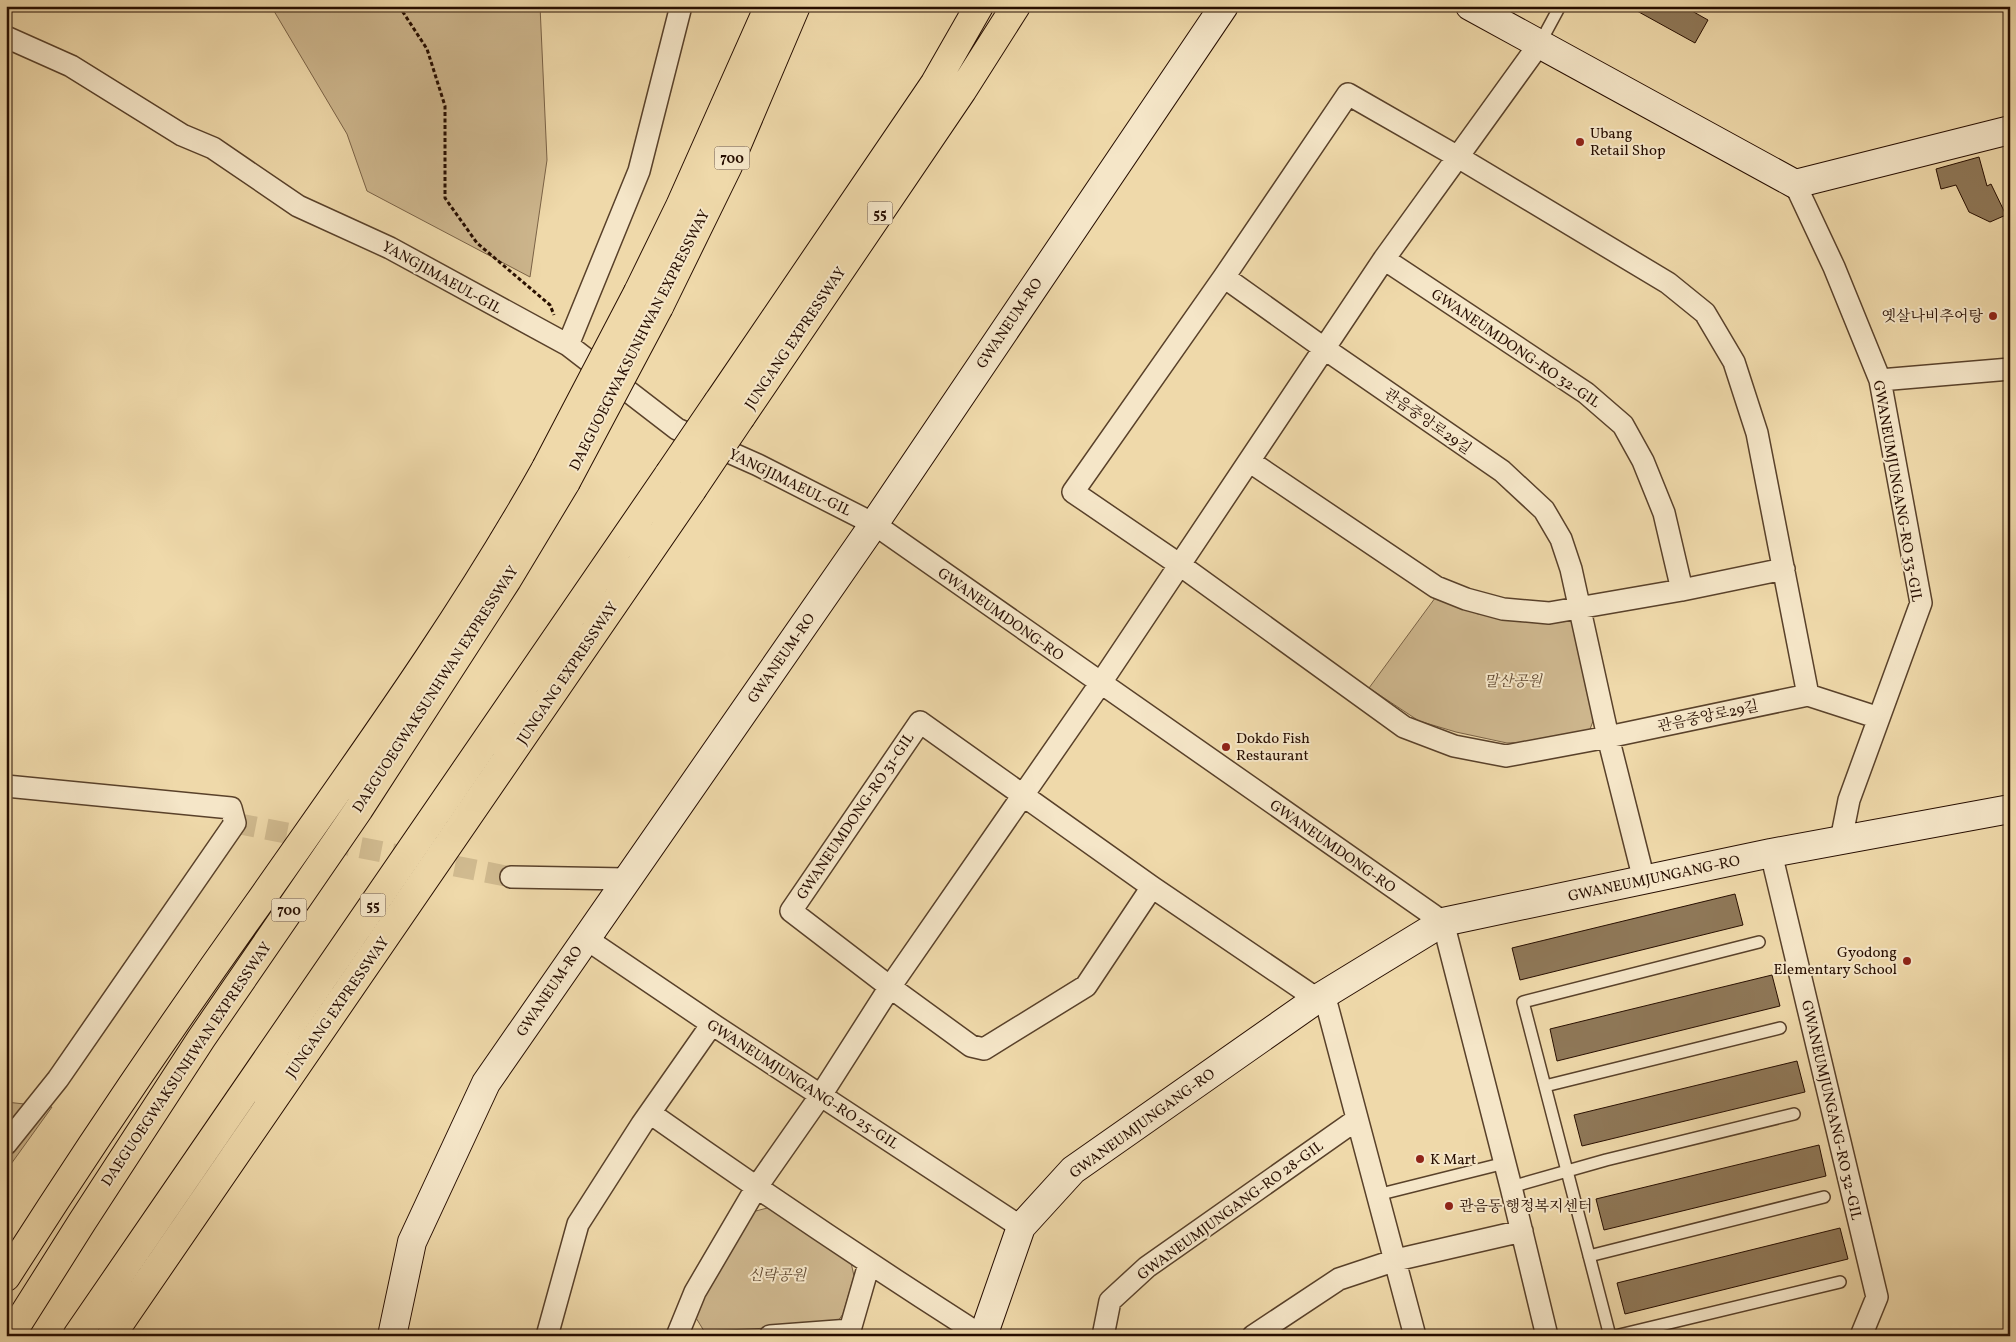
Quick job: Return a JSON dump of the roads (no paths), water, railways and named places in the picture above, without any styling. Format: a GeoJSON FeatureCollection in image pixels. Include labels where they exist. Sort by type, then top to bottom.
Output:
{"type":"FeatureCollection","features":[{"type":"Feature","properties":{"kind":"highway","name":"DAEGUOEGWAKSUNHWAN EXPRESSWAY"},"geometry":{"type":"LineString","coordinates":[[649,299],[680,206],[769,6]]}},
{"type":"Feature","properties":{"kind":"highway","name":"DAEGUOEGWAKSUNHWAN EXPRESSWAY"},"geometry":{"type":"LineString","coordinates":[[10,1336],[201,1039],[369,793],[507,580],[556,475],[649,299],[728,166],[796,6]]}},
{"type":"Feature","properties":{"kind":"highway","name":"JUNGANG EXPRESSWAY"},"geometry":{"type":"LineString","coordinates":[[77,1336],[935,83],[979,6]]}},
{"type":"Feature","properties":{"kind":"highway","name":"JUNGANG EXPRESSWAY"},"geometry":{"type":"LineString","coordinates":[[111,1336],[741,418],[962,91],[1016,6]]}},
{"type":"Feature","properties":{"kind":"highway","name":"DAEGUOEGWAKSUNHWAN EXPRESSWAY"},"geometry":{"type":"LineString","coordinates":[[6,1276],[80,1160],[158,1046],[345,782],[442,639],[504,540],[556,475]]}},
{"type":"Feature","properties":{"kind":"main road","name":"GWANEUM-RO"},"geometry":{"type":"LineString","coordinates":[[392,1336],[412,1242],[486,1083],[874,524],[1224,6]]}},
{"type":"Feature","properties":{"kind":"main road"},"geometry":{"type":"LineString","coordinates":[[1470,6],[1795,184],[2010,130]]}},
{"type":"Feature","properties":{"kind":"main road","name":"GWANEUMJUNGANG-RO"},"geometry":{"type":"LineString","coordinates":[[982,1336],[1021,1228],[1073,1170],[1321,996],[1443,922],[1771,853],[2010,809]]}},
{"type":"Feature","properties":{"kind":"street"},"geometry":{"type":"LineString","coordinates":[[568,345],[639,171],[681,6]]}},
{"type":"Feature","properties":{"kind":"street","name":"YANGJIMAEUL-GIL"},"geometry":{"type":"LineString","coordinates":[[6,37],[71,66],[182,135],[213,148],[298,206],[390,248],[568,345],[678,429],[758,465],[874,524]]}},
{"type":"Feature","properties":{"kind":"street"},"geometry":{"type":"LineString","coordinates":[[677,1336],[695,1292],[756,1188],[821,1095],[890,987],[1100,684],[1384,259],[1540,43]]}},
{"type":"Feature","properties":{"kind":"street"},"geometry":{"type":"LineString","coordinates":[[1180,565],[1073,492],[1224,277],[1348,94],[1458,157],[1672,286],[1705,313],[1734,362],[1757,433],[1808,694],[1879,718]]}},
{"type":"Feature","properties":{"kind":"street","name":"GWANEUMJUNGANG-RO 33-GIL"},"geometry":{"type":"LineString","coordinates":[[1795,184],[1834,267],[1880,380],[1921,603],[1848,800],[1841,840]]}},
{"type":"Feature","properties":{"kind":"street","name":"GWANEUMDONG-RO 32-GIL"},"geometry":{"type":"LineString","coordinates":[[1384,259],[1586,393],[1623,425],[1643,461],[1664,513],[1682,590]]}},
{"type":"Feature","properties":{"kind":"street","name":"관음중앙로29길"},"geometry":{"type":"LineString","coordinates":[[1224,277],[1502,471],[1544,510],[1561,539],[1644,880]]}},
{"type":"Feature","properties":{"kind":"street"},"geometry":{"type":"LineString","coordinates":[[1880,380],[2010,369]]}},
{"type":"Feature","properties":{"kind":"street"},"geometry":{"type":"LineString","coordinates":[[1249,461],[1436,587],[1466,599],[1503,609],[1549,613],[1784,570]]}},
{"type":"Feature","properties":{"kind":"street","name":"GWANEUMDONG-RO"},"geometry":{"type":"LineString","coordinates":[[874,524],[1100,684],[1443,922]]}},
{"type":"Feature","properties":{"kind":"street","name":"관음중앙로29길"},"geometry":{"type":"LineString","coordinates":[[1180,565],[1404,727],[1454,746],[1506,756],[1608,737],[1808,694]]}},
{"type":"Feature","properties":{"kind":"street","name":"GWANEUMDONG-RO 31-GIL"},"geometry":{"type":"LineString","coordinates":[[1022,796],[920,722],[791,911],[971,1046],[984,1049],[1086,986],[1152,887]]}},
{"type":"Feature","properties":{"kind":"street"},"geometry":{"type":"LineString","coordinates":[[6,786],[231,808],[236,823],[58,1079],[6,1144]]}},
{"type":"Feature","properties":{"kind":"street"},"geometry":{"type":"LineString","coordinates":[[1022,796],[1152,887],[1321,996],[1396,1260],[1415,1336]]}},
{"type":"Feature","properties":{"kind":"street","name":"GWANEUMJUNGANG-RO 32-GIL"},"geometry":{"type":"LineString","coordinates":[[1771,853],[1877,1298],[1862,1336]]}},
{"type":"Feature","properties":{"kind":"street"},"geometry":{"type":"LineString","coordinates":[[512,877],[626,879]]}},
{"type":"Feature","properties":{"kind":"street"},"geometry":{"type":"LineString","coordinates":[[1443,922],[1547,1336]]}},
{"type":"Feature","properties":{"kind":"street","name":"GWANEUMJUNGANG-RO 25-GIL"},"geometry":{"type":"LineString","coordinates":[[586,938],[712,1024],[1021,1228]]}},
{"type":"Feature","properties":{"kind":"street"},"geometry":{"type":"LineString","coordinates":[[547,1336],[578,1224],[650,1113],[712,1024]]}},
{"type":"Feature","properties":{"kind":"street","name":"GWANEUMJUNGANG-RO"},"geometry":{"type":"LineString","coordinates":[[650,1113],[756,1188],[869,1264],[982,1336]]}},
{"type":"Feature","properties":{"kind":"street","name":"GWANEUMJUNGANG-RO 28-GIL"},"geometry":{"type":"LineString","coordinates":[[1103,1336],[1110,1301],[1147,1267],[1356,1120]]}},
{"type":"Feature","properties":{"kind":"street"},"geometry":{"type":"LineString","coordinates":[[1253,1336],[1339,1279],[1396,1260],[1522,1231]]}},
{"type":"Feature","properties":{"kind":"street"},"geometry":{"type":"LineString","coordinates":[[770,1336],[850,1333],[869,1264]]}},
{"type":"Feature","properties":{"kind":"lane"},"geometry":{"type":"LineString","coordinates":[[1540,43],[1560,6]]}},
{"type":"Feature","properties":{"kind":"lane"},"geometry":{"type":"LineString","coordinates":[[1610,1336],[1523,1002],[1759,942]]}},
{"type":"Feature","properties":{"kind":"lane"},"geometry":{"type":"LineString","coordinates":[[1545,1086],[1780,1028]]}},
{"type":"Feature","properties":{"kind":"lane"},"geometry":{"type":"LineString","coordinates":[[1511,1187],[1567,1171],[1794,1114]]}},
{"type":"Feature","properties":{"kind":"lane"},"geometry":{"type":"LineString","coordinates":[[1377,1195],[1505,1163]]}},
{"type":"Feature","properties":{"kind":"lane"},"geometry":{"type":"LineString","coordinates":[[1589,1256],[1824,1197]]}},
{"type":"Feature","properties":{"kind":"lane"},"geometry":{"type":"LineString","coordinates":[[1615,1336],[1840,1282]]}},
{"type":"Feature","properties":{"kind":"tunnel"},"geometry":{"type":"LineString","coordinates":[[235,823],[511,877]]}},
{"type":"Feature","properties":{"kind":"place","name":"Ubang Retail Shop"},"geometry":{"type":"Point","coordinates":[1580,142]}},
{"type":"Feature","properties":{"kind":"place","name":"옛살나비추어탕"},"geometry":{"type":"Point","coordinates":[1993,316]}},
{"type":"Feature","properties":{"kind":"place","name":"Dokdo Fish Restaurant"},"geometry":{"type":"Point","coordinates":[1226,747]}},
{"type":"Feature","properties":{"kind":"place","name":"Gyodong Elementary School"},"geometry":{"type":"Point","coordinates":[1907,961]}},
{"type":"Feature","properties":{"kind":"place","name":"K Mart"},"geometry":{"type":"Point","coordinates":[1420,1159]}},
{"type":"Feature","properties":{"kind":"place","name":"관음동 행정복지센터"},"geometry":{"type":"Point","coordinates":[1449,1206]}},
{"type":"Feature","properties":{"kind":"park label","name":"말산공원"},"geometry":{"type":"Point","coordinates":[1513,681]}},
{"type":"Feature","properties":{"kind":"park label","name":"신락공원"},"geometry":{"type":"Point","coordinates":[777,1275]}}]}
